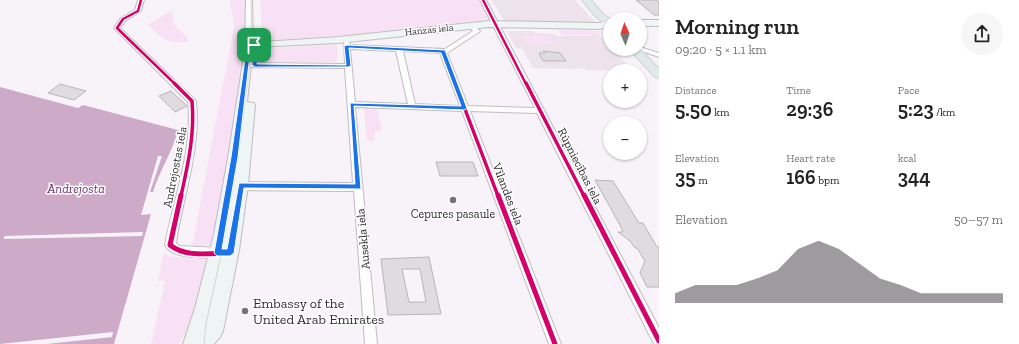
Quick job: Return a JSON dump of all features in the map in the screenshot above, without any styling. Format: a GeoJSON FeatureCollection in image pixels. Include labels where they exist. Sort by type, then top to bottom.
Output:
{"type":"FeatureCollection","features":[{"type":"Feature","properties":{"kind":"main road"},"geometry":{"type":"LineString","coordinates":[[586,0],[603,18]]}},
{"type":"Feature","properties":{"kind":"main road"},"geometry":{"type":"LineString","coordinates":[[595,0],[605,12]]}},
{"type":"Feature","properties":{"kind":"main road"},"geometry":{"type":"LineString","coordinates":[[647,23],[659,23]]}},
{"type":"Feature","properties":{"kind":"main road","name":"Hanzas iela"},"geometry":{"type":"LineString","coordinates":[[254,43],[346,43],[496,24],[603,25]]}},
{"type":"Feature","properties":{"kind":"main road"},"geometry":{"type":"LineString","coordinates":[[211,340],[235,186],[254,43]]}},
{"type":"Feature","properties":{"kind":"main road"},"geometry":{"type":"LineString","coordinates":[[641,56],[659,75]]}},
{"type":"Feature","properties":{"kind":"main road"},"geometry":{"type":"LineString","coordinates":[[192,344],[224,253]]}},
{"type":"Feature","properties":{"kind":"street","name":"Andrejostas iela"},"geometry":{"type":"LineString","coordinates":[[140,0],[138,11],[120,22],[118,28],[192,101],[194,109],[192,140],[170,245],[180,252],[224,253]]}},
{"type":"Feature","properties":{"kind":"street"},"geometry":{"type":"LineString","coordinates":[[249,0],[254,43]]}},
{"type":"Feature","properties":{"kind":"street"},"geometry":{"type":"LineString","coordinates":[[256,0],[257,9]]}},
{"type":"Feature","properties":{"kind":"street","name":"Rūpniecības iela"},"geometry":{"type":"LineString","coordinates":[[483,0],[659,341]]}},
{"type":"Feature","properties":{"kind":"street"},"geometry":{"type":"LineString","coordinates":[[346,43],[399,49],[443,51],[449,50],[477,31],[472,26]]}},
{"type":"Feature","properties":{"kind":"street","name":"Ausekļa iela"},"geometry":{"type":"LineString","coordinates":[[346,43],[371,344]]}},
{"type":"Feature","properties":{"kind":"street"},"geometry":{"type":"LineString","coordinates":[[399,49],[412,106]]}},
{"type":"Feature","properties":{"kind":"street","name":"Vīlandes iela"},"geometry":{"type":"LineString","coordinates":[[443,51],[555,344]]}},
{"type":"Feature","properties":{"kind":"street"},"geometry":{"type":"LineString","coordinates":[[647,52],[659,56]]}},
{"type":"Feature","properties":{"kind":"street"},"geometry":{"type":"LineString","coordinates":[[251,65],[348,66]]}},
{"type":"Feature","properties":{"kind":"street"},"geometry":{"type":"LineString","coordinates":[[352,104],[541,111]]}},
{"type":"Feature","properties":{"kind":"street"},"geometry":{"type":"LineString","coordinates":[[235,186],[358,187]]}},
{"type":"Feature","properties":{"kind":"shaded area"},"geometry":{"type":"Polygon","coordinates":[[[230,0],[247,0],[246,34],[232,153],[211,245],[192,247],[234,27],[230,0]]]}},
{"type":"Feature","properties":{"kind":"shaded area"},"geometry":{"type":"Polygon","coordinates":[[[260,0],[478,0],[488,18],[485,20],[347,35],[263,41],[260,0]]]}},
{"type":"Feature","properties":{"kind":"shaded area"},"geometry":{"type":"Polygon","coordinates":[[[492,0],[575,0],[596,23],[504,21],[492,0]]]}},
{"type":"Feature","properties":{"kind":"shaded area"},"geometry":{"type":"Polygon","coordinates":[[[172,10],[174,24],[187,37],[188,42],[166,40],[148,25],[172,10]]]}},
{"type":"Feature","properties":{"kind":"shaded area"},"geometry":{"type":"Polygon","coordinates":[[[558,30],[603,32],[603,36],[600,33],[590,33],[591,35],[562,35],[558,30]]]}},
{"type":"Feature","properties":{"kind":"shaded area"},"geometry":{"type":"Polygon","coordinates":[[[507,31],[532,31],[536,33],[555,34],[557,36],[592,36],[590,33],[598,33],[603,38],[603,56],[619,56],[627,64],[603,64],[603,70],[586,70],[584,68],[533,68],[522,49],[516,48],[507,31]]]}},
{"type":"Feature","properties":{"kind":"shaded area"},"geometry":{"type":"Polygon","coordinates":[[[521,36],[547,36],[552,44],[526,43],[521,36]]]}},
{"type":"Feature","properties":{"kind":"shaded area"},"geometry":{"type":"Polygon","coordinates":[[[337,45],[338,60],[335,62],[261,62],[259,60],[260,51],[267,48],[337,45]]]}},
{"type":"Feature","properties":{"kind":"shaded area"},"geometry":{"type":"Polygon","coordinates":[[[364,108],[377,108],[382,130],[376,131],[374,135],[375,141],[367,141],[364,108]]]}},
{"type":"Feature","properties":{"kind":"shaded area"},"geometry":{"type":"Polygon","coordinates":[[[164,253],[172,257],[203,259],[207,261],[190,324],[179,344],[151,344],[165,281],[158,281],[164,253]]]}},
{"type":"Feature","properties":{"kind":"water","name":"Andrejosta"},"geometry":{"type":"Polygon","coordinates":[[[0,87],[78,108],[83,105],[178,130],[153,194],[151,203],[153,215],[115,344],[0,344],[0,87]]]}},
{"type":"Feature","properties":{"kind":"pier"},"geometry":{"type":"Polygon","coordinates":[[[158,156],[162,156],[150,192],[157,192],[153,204],[155,216],[117,344],[114,344],[151,214],[141,215],[158,156]]]}},
{"type":"Feature","properties":{"kind":"pier"},"geometry":{"type":"Polygon","coordinates":[[[143,232],[142,236],[3,239],[5,236],[143,232]]]}},
{"type":"Feature","properties":{"kind":"pier"},"geometry":{"type":"Polygon","coordinates":[[[113,332],[112,337],[47,344],[0,344],[113,332]]]}},
{"type":"Feature","properties":{"kind":"building"},"geometry":{"type":"Polygon","coordinates":[[[636,0],[656,0],[659,2],[659,15],[654,15],[636,0]]]}},
{"type":"Feature","properties":{"kind":"building"},"geometry":{"type":"Polygon","coordinates":[[[543,51],[560,53],[566,61],[543,61],[539,53],[545,53],[543,51]]]}},
{"type":"Feature","properties":{"kind":"building"},"geometry":{"type":"Polygon","coordinates":[[[60,84],[86,91],[74,100],[48,93],[60,84]]]}},
{"type":"Feature","properties":{"kind":"building"},"geometry":{"type":"Polygon","coordinates":[[[171,91],[187,106],[175,112],[159,96],[171,91]]]}},
{"type":"Feature","properties":{"kind":"building"},"geometry":{"type":"Polygon","coordinates":[[[436,162],[473,162],[478,176],[440,176],[436,162]]]}},
{"type":"Feature","properties":{"kind":"building"},"geometry":{"type":"Polygon","coordinates":[[[595,180],[613,181],[639,223],[643,223],[657,247],[659,247],[659,287],[647,287],[640,273],[645,261],[637,248],[635,248],[630,241],[618,232],[623,232],[595,180]]]}},
{"type":"Feature","properties":{"kind":"building"},"geometry":{"type":"Polygon","coordinates":[[[429,257],[441,314],[388,315],[381,259],[429,257]],[[402,269],[409,302],[426,302],[420,269],[402,269]]]}},
{"type":"Feature","properties":{"kind":"tram line"},"geometry":{"type":"LineString","coordinates":[[204,344],[206,324],[221,255],[238,157],[252,45],[251,0]]}},
{"type":"Feature","properties":{"kind":"cycle path"},"geometry":{"type":"LineString","coordinates":[[141,0],[138,11],[123,19],[117,28],[192,101],[194,117],[190,153],[170,245],[182,252],[198,254],[230,253]]}},
{"type":"Feature","properties":{"kind":"cycle path"},"geometry":{"type":"LineString","coordinates":[[483,0],[659,341]]}},
{"type":"Feature","properties":{"kind":"cycle path"},"geometry":{"type":"LineString","coordinates":[[443,51],[555,344]]}},
{"type":"Feature","properties":{"kind":"place","name":"Cepures pasaule"},"geometry":{"type":"Point","coordinates":[453,200]}},
{"type":"Feature","properties":{"kind":"place","name":"Embassy of the United Arab Emirates"},"geometry":{"type":"Point","coordinates":[245,311]}},
{"type":"Feature","properties":{"kind":"route"},"geometry":{"type":"LineString","coordinates":[[249,45],[254,45],[257,45],[255,65],[348,66],[347,46],[443,51],[465,108],[352,104],[358,187],[241,185],[230,253],[217,253],[234,157],[249,45]]}}]}
